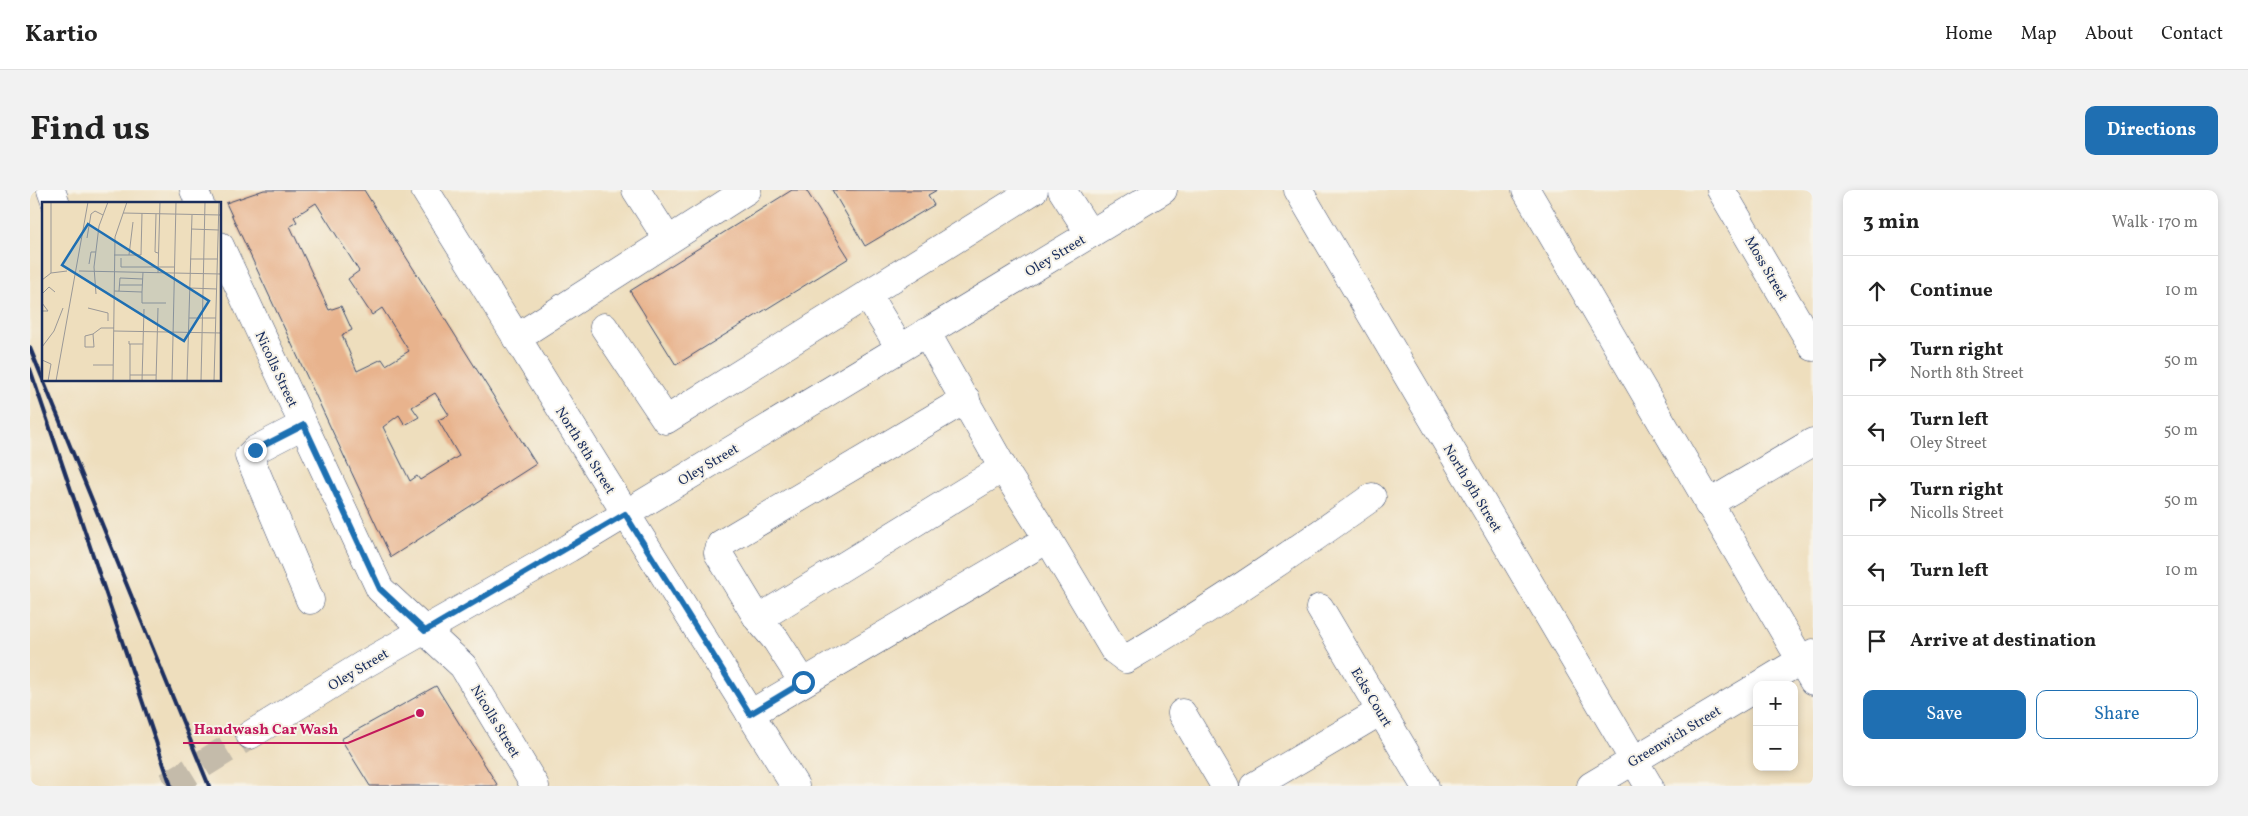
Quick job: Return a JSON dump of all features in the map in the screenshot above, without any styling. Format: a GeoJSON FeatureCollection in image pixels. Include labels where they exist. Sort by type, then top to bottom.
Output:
{"type":"FeatureCollection","features":[{"type":"Feature","properties":{"kind":"street"},"geometry":{"type":"LineString","coordinates":[[51,190],[55,202]]}},
{"type":"Feature","properties":{"kind":"street"},"geometry":{"type":"LineString","coordinates":[[194,190],[199,202]]}},
{"type":"Feature","properties":{"kind":"street","name":"North 8th Street"},"geometry":{"type":"LineString","coordinates":[[425,190],[795,786]]}},
{"type":"Feature","properties":{"kind":"street"},"geometry":{"type":"LineString","coordinates":[[636,190],[668,240]]}},
{"type":"Feature","properties":{"kind":"street"},"geometry":{"type":"LineString","coordinates":[[516,338],[747,190]]}},
{"type":"Feature","properties":{"kind":"street"},"geometry":{"type":"LineString","coordinates":[[604,327],[666,420],[868,296],[1034,190]]}},
{"type":"Feature","properties":{"kind":"street"},"geometry":{"type":"LineString","coordinates":[[1062,190],[1090,234]]}},
{"type":"Feature","properties":{"kind":"street","name":"Oley Street"},"geometry":{"type":"LineString","coordinates":[[250,735],[363,665],[425,631],[625,514],[1163,190]]}},
{"type":"Feature","properties":{"kind":"street","name":"North 9th Street"},"geometry":{"type":"LineString","coordinates":[[1298,190],[1649,786]]}},
{"type":"Feature","properties":{"kind":"street"},"geometry":{"type":"LineString","coordinates":[[1526,190],[1708,504],[1809,665],[1770,681]]}},
{"type":"Feature","properties":{"kind":"street","name":"Moss Street"},"geometry":{"type":"LineString","coordinates":[[1721,190],[1813,347]]}},
{"type":"Feature","properties":{"kind":"street","name":"Nicolls Street"},"geometry":{"type":"LineString","coordinates":[[221,248],[380,589],[463,666],[535,786]]}},
{"type":"Feature","properties":{"kind":"street"},"geometry":{"type":"LineString","coordinates":[[868,296],[900,348]]}},
{"type":"Feature","properties":{"kind":"street"},"geometry":{"type":"LineString","coordinates":[[926,332],[966,399],[1003,468],[1114,650],[1126,659],[1180,627],[1290,555],[1372,496]]}},
{"type":"Feature","properties":{"kind":"street"},"geometry":{"type":"LineString","coordinates":[[803,682],[776,640],[758,619],[718,553],[721,544],[966,399]]}},
{"type":"Feature","properties":{"kind":"street"},"geometry":{"type":"LineString","coordinates":[[304,425],[255,450],[249,456],[310,600]]}},
{"type":"Feature","properties":{"kind":"street"},"geometry":{"type":"LineString","coordinates":[[1708,504],[1813,442]]}},
{"type":"Feature","properties":{"kind":"street"},"geometry":{"type":"LineString","coordinates":[[758,619],[1003,468]]}},
{"type":"Feature","properties":{"kind":"street"},"geometry":{"type":"LineString","coordinates":[[750,714],[1048,539]]}},
{"type":"Feature","properties":{"kind":"street","name":"Ecks Court"},"geometry":{"type":"LineString","coordinates":[[1320,608],[1425,786]]}},
{"type":"Feature","properties":{"kind":"street","name":"Greenwich Street"},"geometry":{"type":"LineString","coordinates":[[1591,786],[1753,689]]}},
{"type":"Feature","properties":{"kind":"street"},"geometry":{"type":"LineString","coordinates":[[1254,786],[1380,711]]}},
{"type":"Feature","properties":{"kind":"street"},"geometry":{"type":"LineString","coordinates":[[1182,713],[1225,786]]}},
{"type":"Feature","properties":{"kind":"building"},"geometry":{"type":"Polygon","coordinates":[[[264,190],[364,190],[536,464],[391,557],[226,203],[264,190]],[[316,203],[294,217],[297,222],[290,226],[329,310],[341,306],[352,330],[342,335],[357,371],[382,359],[386,365],[409,351],[382,308],[372,315],[348,279],[359,271],[316,203]],[[435,393],[412,407],[419,417],[405,425],[399,415],[383,427],[410,481],[417,476],[420,480],[459,456],[438,420],[449,415],[435,393]]]}},
{"type":"Feature","properties":{"kind":"building"},"geometry":{"type":"Polygon","coordinates":[[[792,190],[806,190],[849,258],[676,365],[630,291],[792,190]]]}},
{"type":"Feature","properties":{"kind":"building"},"geometry":{"type":"Polygon","coordinates":[[[832,190],[937,190],[928,195],[934,205],[865,246],[832,190]]]}},
{"type":"Feature","properties":{"kind":"building"},"geometry":{"type":"Polygon","coordinates":[[[436,686],[498,786],[370,786],[341,739],[436,686]]]}},
{"type":"Feature","properties":{"kind":"tunnel"},"geometry":{"type":"LineString","coordinates":[[167,786],[250,735]]}},
{"type":"Feature","properties":{"kind":"railway"},"geometry":{"type":"LineString","coordinates":[[30,348],[42,377]]}},
{"type":"Feature","properties":{"kind":"railway"},"geometry":{"type":"LineString","coordinates":[[30,369],[171,786]]}},
{"type":"Feature","properties":{"kind":"railway"},"geometry":{"type":"LineString","coordinates":[[43,381],[209,786]]}},
{"type":"Feature","properties":{"kind":"place","name":"Handwash Car Wash"},"geometry":{"type":"Point","coordinates":[420,713]}},
{"type":"Feature","properties":{"kind":"route"},"geometry":{"type":"LineString","coordinates":[[255,450],[304,425],[380,589],[425,631],[625,514],[750,714],[803,682]]}}]}
